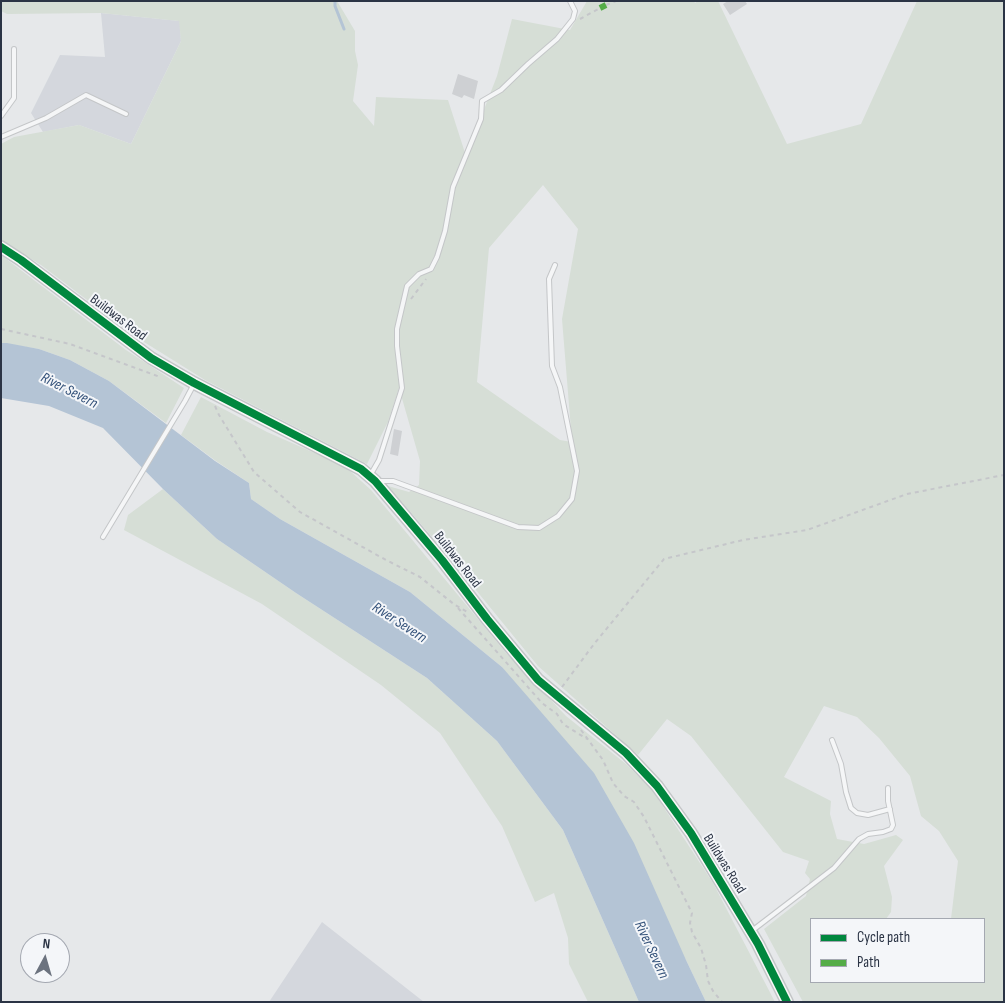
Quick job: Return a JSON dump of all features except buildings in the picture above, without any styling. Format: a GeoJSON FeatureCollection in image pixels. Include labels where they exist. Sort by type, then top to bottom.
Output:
{"type":"FeatureCollection","features":[{"type":"Feature","properties":{"kind":"street","name":"Buildwas Road"},"geometry":{"type":"LineString","coordinates":[[1,247],[151,358],[194,383],[361,469],[373,479],[442,560],[487,619],[538,680],[626,753],[657,786],[691,833],[751,932],[787,1002]]}},
{"type":"Feature","properties":{"kind":"lane"},"geometry":{"type":"LineString","coordinates":[[555,265],[549,280],[552,366],[560,387],[577,471],[572,499],[558,516],[539,528],[518,527],[393,481],[373,479],[402,388],[397,329],[407,286],[419,274],[431,269],[437,257],[445,231],[453,187],[481,119],[482,101],[501,90],[557,39],[573,19],[575,11],[570,1]]}},
{"type":"Feature","properties":{"kind":"lane"},"geometry":{"type":"LineString","coordinates":[[1,116],[14,98],[14,49]]}},
{"type":"Feature","properties":{"kind":"lane"},"geometry":{"type":"LineString","coordinates":[[1,137],[46,118],[86,95],[126,114]]}},
{"type":"Feature","properties":{"kind":"lane"},"geometry":{"type":"LineString","coordinates":[[103,537],[186,401],[194,383]]}},
{"type":"Feature","properties":{"kind":"lane"},"geometry":{"type":"LineString","coordinates":[[832,740],[841,764],[851,808],[857,813],[868,815],[890,809]]}},
{"type":"Feature","properties":{"kind":"lane"},"geometry":{"type":"LineString","coordinates":[[751,932],[834,868],[859,839],[868,834],[891,829],[893,826],[888,788]]}},
{"type":"Feature","properties":{"kind":"path"},"geometry":{"type":"LineString","coordinates":[[606,5],[616,1]]}},
{"type":"Feature","properties":{"kind":"path"},"geometry":{"type":"LineString","coordinates":[[577,20],[600,8]]}},
{"type":"Feature","properties":{"kind":"path"},"geometry":{"type":"LineString","coordinates":[[411,299],[429,276]]}},
{"type":"Feature","properties":{"kind":"path"},"geometry":{"type":"LineString","coordinates":[[1,329],[70,344],[162,377]]}},
{"type":"Feature","properties":{"kind":"path"},"geometry":{"type":"LineString","coordinates":[[217,395],[213,402],[219,415],[254,472],[300,512],[420,577],[454,605],[471,614]]}},
{"type":"Feature","properties":{"kind":"path"},"geometry":{"type":"LineString","coordinates":[[556,695],[594,644],[664,559],[743,540],[807,530],[906,494],[1004,475]]}},
{"type":"Feature","properties":{"kind":"path"},"geometry":{"type":"LineString","coordinates":[[578,725],[603,760],[613,784],[624,796],[634,802],[644,817],[692,913],[690,923],[692,932],[704,957],[708,982],[722,1001]]}},
{"type":"Feature","properties":{"kind":"shaded area"},"geometry":{"type":"Polygon","coordinates":[[[1,1],[337,1],[355,31],[355,51],[358,65],[353,101],[374,126],[376,97],[448,100],[466,156],[497,76],[512,19],[570,30],[587,1],[694,1],[695,3],[698,1],[718,1],[787,144],[861,124],[917,1],[1004,1],[1004,1002],[803,1002],[764,929],[806,896],[810,879],[805,873],[809,861],[783,852],[691,736],[667,719],[638,755],[538,666],[440,546],[388,486],[409,492],[419,485],[420,461],[399,388],[388,422],[367,464],[205,380],[136,337],[41,265],[1,240],[1,144],[14,137],[79,125],[131,144],[181,41],[179,21],[101,13],[7,14],[1,11],[1,1]],[[543,185],[489,248],[477,382],[560,440],[572,442],[562,319],[578,229],[543,185]],[[824,706],[784,777],[831,801],[830,814],[837,839],[864,844],[896,835],[903,840],[884,866],[892,897],[891,912],[887,918],[810,918],[810,983],[985,983],[985,918],[951,918],[958,861],[939,831],[921,816],[910,776],[879,738],[857,717],[824,706]]]}},
{"type":"Feature","properties":{"kind":"shaded area"},"geometry":{"type":"Polygon","coordinates":[[[101,13],[180,21],[181,41],[131,144],[79,125],[43,132],[31,113],[60,55],[105,57],[101,13]]]}},
{"type":"Feature","properties":{"kind":"shaded area"},"geometry":{"type":"Polygon","coordinates":[[[1,255],[126,350],[184,388],[166,423],[109,381],[70,360],[39,349],[1,343],[1,255]]]}},
{"type":"Feature","properties":{"kind":"shaded area"},"geometry":{"type":"Polygon","coordinates":[[[201,397],[267,432],[333,461],[350,471],[371,490],[506,653],[566,716],[626,764],[653,791],[713,883],[775,1002],[706,1002],[686,960],[502,667],[410,592],[280,519],[251,499],[249,483],[181,435],[201,397]]]}},
{"type":"Feature","properties":{"kind":"shaded area"},"geometry":{"type":"Polygon","coordinates":[[[163,489],[217,539],[427,678],[497,741],[563,830],[639,1002],[588,1002],[569,964],[568,938],[554,893],[535,902],[502,826],[440,733],[381,685],[262,604],[124,530],[128,515],[163,489]]]}},
{"type":"Feature","properties":{"kind":"shaded area"},"geometry":{"type":"Polygon","coordinates":[[[322,922],[424,1002],[269,1002],[322,922]]]}},
{"type":"Feature","properties":{"kind":"water","name":"River Severn"},"geometry":{"type":"Polygon","coordinates":[[[1,343],[39,349],[70,360],[109,381],[215,461],[249,483],[251,499],[280,519],[410,592],[502,667],[594,773],[634,843],[706,1002],[639,1002],[563,830],[497,741],[427,678],[217,539],[163,489],[103,428],[49,406],[1,398],[1,343]]]}},
{"type":"Feature","properties":{"kind":"waterway"},"geometry":{"type":"LineString","coordinates":[[335,1],[335,6],[344,29]]}},
{"type":"Feature","properties":{"kind":"marked path"},"geometry":{"type":"LineString","coordinates":[[600,8],[606,5]]}},
{"type":"Feature","properties":{"kind":"cycle path"},"geometry":{"type":"LineString","coordinates":[[1,247],[151,358],[194,383],[361,469],[375,481],[442,560],[487,619],[538,680],[626,753],[657,786],[691,833],[758,944],[787,1002]]}}]}
